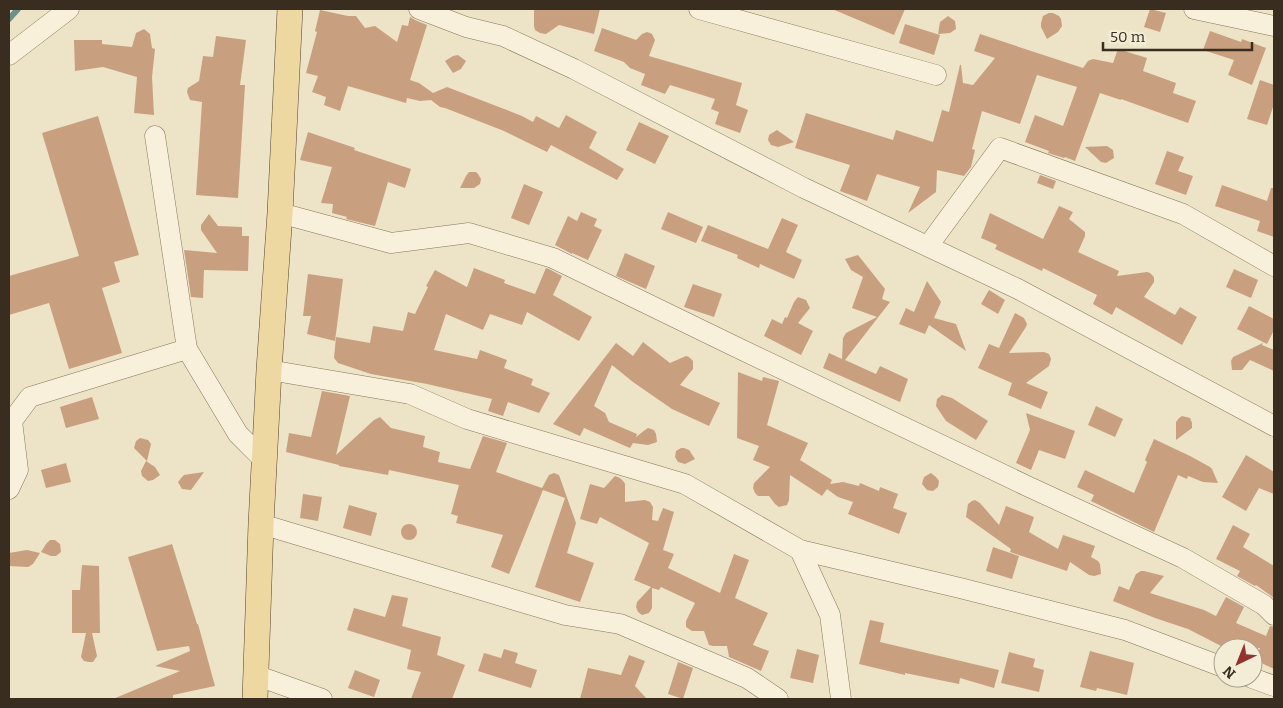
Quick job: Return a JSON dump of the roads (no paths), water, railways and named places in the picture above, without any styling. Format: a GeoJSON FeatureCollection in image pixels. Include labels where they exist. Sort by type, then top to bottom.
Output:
{"type":"FeatureCollection","features":[{"type":"Feature","properties":{"kind":"main road"},"geometry":{"type":"LineString","coordinates":[[255,687],[260,524],[280,213],[290,9]]}},
{"type":"Feature","properties":{"kind":"street"},"geometry":{"type":"LineString","coordinates":[[9,55],[69,9]]}},
{"type":"Feature","properties":{"kind":"street"},"geometry":{"type":"LineString","coordinates":[[418,9],[466,28],[503,36],[574,69],[804,188],[1018,289],[1274,426]]}},
{"type":"Feature","properties":{"kind":"street"},"geometry":{"type":"LineString","coordinates":[[699,9],[936,75]]}},
{"type":"Feature","properties":{"kind":"street"},"geometry":{"type":"LineString","coordinates":[[1194,9],[1274,26]]}},
{"type":"Feature","properties":{"kind":"street"},"geometry":{"type":"LineString","coordinates":[[155,136],[187,350],[238,434],[264,460]]}},
{"type":"Feature","properties":{"kind":"street"},"geometry":{"type":"LineString","coordinates":[[928,246],[1000,148],[1183,214],[1274,266]]}},
{"type":"Feature","properties":{"kind":"street"},"geometry":{"type":"LineString","coordinates":[[280,213],[392,243],[469,233],[553,258],[1027,486],[1183,558],[1264,605],[1274,615]]}},
{"type":"Feature","properties":{"kind":"street"},"geometry":{"type":"LineString","coordinates":[[9,489],[18,470],[12,421],[30,397],[187,350]]}},
{"type":"Feature","properties":{"kind":"street"},"geometry":{"type":"LineString","coordinates":[[269,370],[410,394],[466,419],[685,484],[800,550],[969,590],[1125,630],[1213,663]]}},
{"type":"Feature","properties":{"kind":"street"},"geometry":{"type":"LineString","coordinates":[[260,524],[565,614],[620,624],[747,678],[778,699]]}},
{"type":"Feature","properties":{"kind":"street"},"geometry":{"type":"LineString","coordinates":[[800,550],[830,615],[841,699]]}},
{"type":"Feature","properties":{"kind":"street"},"geometry":{"type":"LineString","coordinates":[[255,687],[322,699]]}},
{"type":"Feature","properties":{"kind":"waterway"},"geometry":{"type":"LineString","coordinates":[[9,19],[18,9]]}}]}
